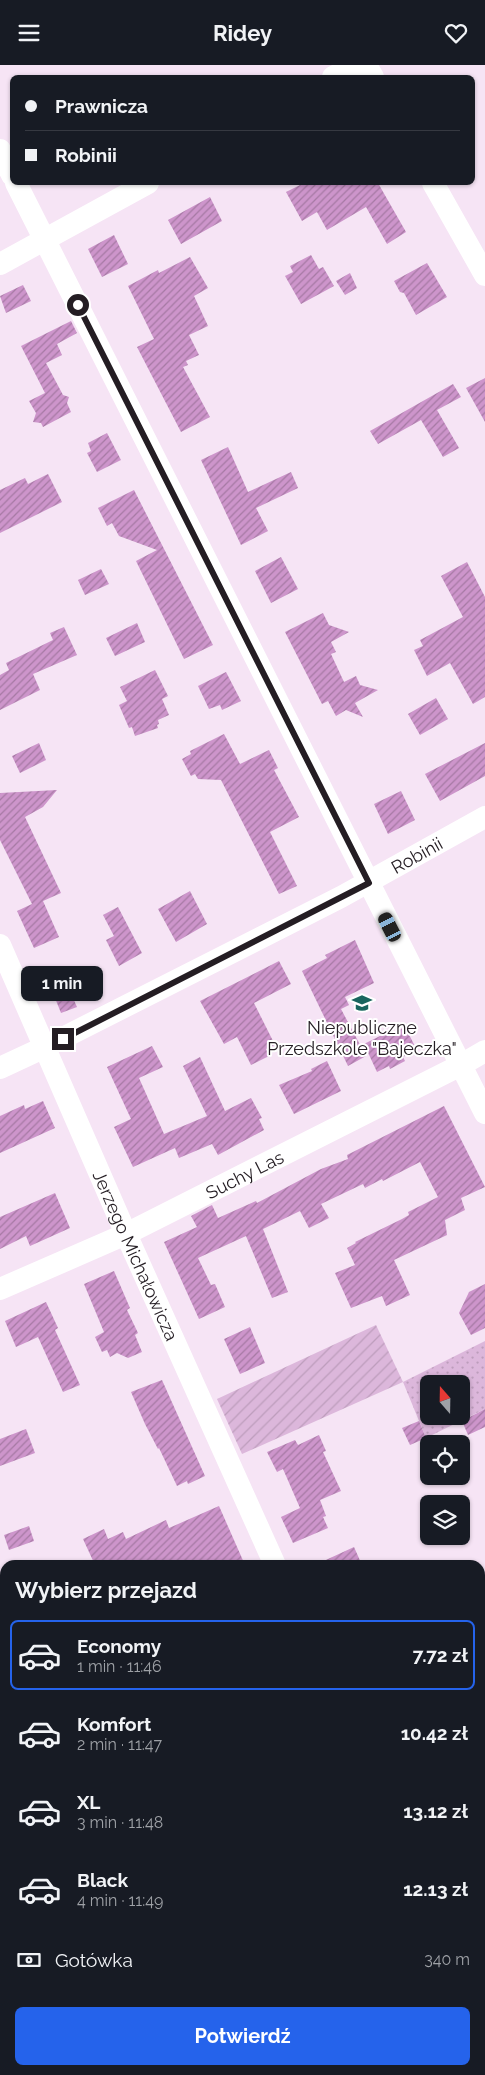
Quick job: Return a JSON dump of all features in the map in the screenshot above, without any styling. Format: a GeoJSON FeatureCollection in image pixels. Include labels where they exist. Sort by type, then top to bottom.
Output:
{"type":"FeatureCollection","features":[{"type":"Feature","properties":{"kind":"street"},"geometry":{"type":"LineString","coordinates":[[337,75],[356,65]]}},
{"type":"Feature","properties":{"kind":"street"},"geometry":{"type":"LineString","coordinates":[[0,150],[10,171]]}},
{"type":"Feature","properties":{"kind":"street"},"geometry":{"type":"LineString","coordinates":[[17,185],[485,1113]]}},
{"type":"Feature","properties":{"kind":"street"},"geometry":{"type":"LineString","coordinates":[[0,264],[144,185]]}},
{"type":"Feature","properties":{"kind":"street"},"geometry":{"type":"LineString","coordinates":[[434,185],[485,275]]}},
{"type":"Feature","properties":{"kind":"street","name":"Robinii"},"geometry":{"type":"LineString","coordinates":[[0,1067],[46,1047],[369,883],[485,817]]}},
{"type":"Feature","properties":{"kind":"street","name":"Jerzego Michałowicza"},"geometry":{"type":"LineString","coordinates":[[0,945],[126,1234],[274,1560]]}},
{"type":"Feature","properties":{"kind":"street","name":"Suchy Las"},"geometry":{"type":"LineString","coordinates":[[0,1289],[126,1234],[461,1065],[485,1051]]}},
{"type":"Feature","properties":{"kind":"shaded area"},"geometry":{"type":"Polygon","coordinates":[[[376,1325],[403,1382],[242,1454],[217,1399],[376,1325]]]}},
{"type":"Feature","properties":{"kind":"shaded area"},"geometry":{"type":"Polygon","coordinates":[[[485,1341],[485,1409],[470,1416],[470,1375],[420,1375],[420,1423],[403,1382],[485,1341]]]}},
{"type":"Feature","properties":{"kind":"shaded area"},"geometry":{"type":"Polygon","coordinates":[[[421,1425],[452,1425],[432,1435],[425,1435],[421,1425]]]}},
{"type":"Feature","properties":{"kind":"building"},"geometry":{"type":"Polygon","coordinates":[[[300,185],[379,185],[406,232],[387,244],[366,207],[327,230],[317,212],[302,221],[286,192],[300,185]]]}},
{"type":"Feature","properties":{"kind":"building"},"geometry":{"type":"Polygon","coordinates":[[[210,197],[222,221],[181,244],[168,220],[210,197]]]}},
{"type":"Feature","properties":{"kind":"building"},"geometry":{"type":"Polygon","coordinates":[[[114,235],[128,264],[102,277],[88,249],[114,235]]]}},
{"type":"Feature","properties":{"kind":"building"},"geometry":{"type":"Polygon","coordinates":[[[311,255],[319,269],[323,267],[334,286],[301,304],[285,276],[293,272],[290,266],[311,255]]]}},
{"type":"Feature","properties":{"kind":"building"},"geometry":{"type":"Polygon","coordinates":[[[190,257],[208,288],[194,296],[208,326],[189,335],[199,355],[186,361],[188,365],[183,367],[210,417],[181,432],[137,347],[154,339],[128,286],[158,270],[159,273],[190,257]]]}},
{"type":"Feature","properties":{"kind":"building"},"geometry":{"type":"Polygon","coordinates":[[[427,263],[447,297],[416,315],[404,293],[400,292],[394,281],[427,263]]]}},
{"type":"Feature","properties":{"kind":"building"},"geometry":{"type":"Polygon","coordinates":[[[350,273],[357,288],[345,295],[336,281],[350,273]]]}},
{"type":"Feature","properties":{"kind":"building"},"geometry":{"type":"Polygon","coordinates":[[[23,285],[31,301],[6,313],[0,296],[23,285]]]}},
{"type":"Feature","properties":{"kind":"building"},"geometry":{"type":"Polygon","coordinates":[[[71,321],[77,333],[57,344],[62,355],[46,363],[63,395],[69,397],[67,403],[71,412],[43,427],[41,423],[33,422],[36,413],[29,401],[45,393],[21,346],[71,321]]]}},
{"type":"Feature","properties":{"kind":"building"},"geometry":{"type":"Polygon","coordinates":[[[485,378],[485,422],[466,388],[485,378]]]}},
{"type":"Feature","properties":{"kind":"building"},"geometry":{"type":"Polygon","coordinates":[[[453,384],[461,397],[437,410],[459,448],[443,457],[421,420],[378,444],[370,431],[453,384]]]}},
{"type":"Feature","properties":{"kind":"building"},"geometry":{"type":"Polygon","coordinates":[[[107,433],[121,460],[97,472],[87,453],[91,451],[88,443],[107,433]]]}},
{"type":"Feature","properties":{"kind":"building"},"geometry":{"type":"Polygon","coordinates":[[[228,447],[248,492],[291,472],[298,488],[256,508],[268,531],[241,545],[201,460],[228,447]]]}},
{"type":"Feature","properties":{"kind":"building"},"geometry":{"type":"Polygon","coordinates":[[[48,474],[62,502],[0,533],[0,490],[25,478],[28,484],[48,474]]]}},
{"type":"Feature","properties":{"kind":"building"},"geometry":{"type":"Polygon","coordinates":[[[134,490],[213,645],[184,659],[136,561],[157,550],[119,536],[112,523],[107,526],[98,508],[134,490]]]}},
{"type":"Feature","properties":{"kind":"building"},"geometry":{"type":"Polygon","coordinates":[[[281,557],[298,589],[271,603],[255,571],[281,557]]]}},
{"type":"Feature","properties":{"kind":"building"},"geometry":{"type":"Polygon","coordinates":[[[467,562],[485,597],[485,697],[473,704],[450,663],[427,676],[414,650],[423,646],[420,640],[463,617],[441,576],[467,562]]]}},
{"type":"Feature","properties":{"kind":"building"},"geometry":{"type":"Polygon","coordinates":[[[101,569],[109,584],[85,595],[78,580],[101,569]]]}},
{"type":"Feature","properties":{"kind":"building"},"geometry":{"type":"Polygon","coordinates":[[[323,613],[329,625],[349,632],[331,642],[336,652],[331,654],[344,682],[356,676],[360,685],[378,690],[355,703],[363,717],[346,710],[336,716],[328,701],[322,704],[285,632],[323,613]]]}},
{"type":"Feature","properties":{"kind":"building"},"geometry":{"type":"Polygon","coordinates":[[[137,623],[145,642],[115,656],[106,638],[137,623]]]}},
{"type":"Feature","properties":{"kind":"building"},"geometry":{"type":"Polygon","coordinates":[[[64,627],[77,655],[33,674],[40,690],[0,710],[0,675],[9,670],[6,663],[53,640],[50,633],[64,627]]]}},
{"type":"Feature","properties":{"kind":"building"},"geometry":{"type":"Polygon","coordinates":[[[155,670],[168,696],[162,699],[169,715],[158,720],[158,728],[135,736],[132,727],[129,728],[119,705],[127,701],[120,687],[155,670]]]}},
{"type":"Feature","properties":{"kind":"building"},"geometry":{"type":"Polygon","coordinates":[[[226,672],[241,701],[222,710],[220,705],[209,709],[198,686],[226,672]]]}},
{"type":"Feature","properties":{"kind":"building"},"geometry":{"type":"Polygon","coordinates":[[[436,698],[448,719],[420,735],[408,714],[436,698]]]}},
{"type":"Feature","properties":{"kind":"building"},"geometry":{"type":"Polygon","coordinates":[[[224,734],[240,764],[269,750],[278,768],[274,770],[299,817],[270,832],[297,886],[279,894],[221,780],[198,779],[195,774],[191,776],[182,759],[191,754],[190,751],[224,734]]]}},
{"type":"Feature","properties":{"kind":"building"},"geometry":{"type":"Polygon","coordinates":[[[39,743],[46,760],[20,773],[12,756],[39,743]]]}},
{"type":"Feature","properties":{"kind":"building"},"geometry":{"type":"Polygon","coordinates":[[[485,743],[485,776],[440,801],[425,774],[485,743]]]}},
{"type":"Feature","properties":{"kind":"building"},"geometry":{"type":"Polygon","coordinates":[[[57,790],[43,807],[25,817],[61,893],[43,901],[59,937],[34,948],[17,911],[32,904],[0,840],[0,793],[57,790]]]}},
{"type":"Feature","properties":{"kind":"building"},"geometry":{"type":"Polygon","coordinates":[[[401,791],[415,820],[388,834],[374,804],[401,791]]]}},
{"type":"Feature","properties":{"kind":"building"},"geometry":{"type":"Polygon","coordinates":[[[190,891],[207,924],[176,942],[158,909],[190,891]]]}},
{"type":"Feature","properties":{"kind":"building"},"geometry":{"type":"Polygon","coordinates":[[[118,907],[142,953],[119,966],[106,940],[114,936],[103,915],[118,907]]]}},
{"type":"Feature","properties":{"kind":"building"},"geometry":{"type":"Polygon","coordinates":[[[355,940],[374,983],[345,997],[349,1005],[341,1009],[366,1056],[348,1066],[302,971],[327,958],[325,955],[355,940]]]}},
{"type":"Feature","properties":{"kind":"building"},"geometry":{"type":"Polygon","coordinates":[[[279,961],[291,984],[254,1003],[275,1045],[266,1049],[269,1056],[251,1065],[237,1037],[224,1044],[200,1001],[279,961]]]}},
{"type":"Feature","properties":{"kind":"building"},"geometry":{"type":"Polygon","coordinates":[[[76,971],[85,992],[73,998],[77,1007],[61,1013],[49,983],[76,971]]]}},
{"type":"Feature","properties":{"kind":"building"},"geometry":{"type":"Polygon","coordinates":[[[405,1027],[417,1050],[403,1057],[405,1061],[390,1069],[389,1066],[377,1072],[364,1044],[392,1030],[393,1033],[405,1027]]]}},
{"type":"Feature","properties":{"kind":"building"},"geometry":{"type":"Polygon","coordinates":[[[152,1046],[163,1067],[139,1078],[164,1134],[207,1116],[183,1066],[200,1057],[225,1111],[251,1098],[262,1118],[259,1119],[264,1130],[218,1155],[212,1144],[179,1158],[175,1148],[133,1167],[114,1127],[131,1119],[107,1067],[152,1046]]]}},
{"type":"Feature","properties":{"kind":"building"},"geometry":{"type":"Polygon","coordinates":[[[327,1061],[341,1091],[294,1114],[279,1085],[312,1071],[311,1069],[327,1061]]]}},
{"type":"Feature","properties":{"kind":"building"},"geometry":{"type":"Polygon","coordinates":[[[43,1101],[55,1128],[0,1153],[0,1116],[24,1105],[25,1109],[43,1101]]]}},
{"type":"Feature","properties":{"kind":"building"},"geometry":{"type":"Polygon","coordinates":[[[444,1106],[485,1187],[461,1198],[465,1210],[445,1220],[447,1235],[394,1260],[410,1295],[386,1306],[382,1296],[351,1308],[335,1273],[355,1265],[347,1248],[355,1242],[402,1219],[409,1215],[408,1212],[438,1197],[420,1162],[383,1181],[382,1179],[365,1188],[363,1184],[321,1204],[329,1218],[309,1228],[300,1211],[263,1229],[288,1292],[272,1298],[246,1236],[198,1258],[211,1285],[215,1284],[225,1307],[199,1319],[164,1242],[197,1227],[191,1216],[212,1205],[218,1218],[256,1201],[257,1203],[321,1169],[348,1159],[347,1155],[444,1106]]]}},
{"type":"Feature","properties":{"kind":"building"},"geometry":{"type":"Polygon","coordinates":[[[55,1193],[70,1228],[30,1246],[26,1236],[0,1249],[0,1217],[55,1193]]]}},
{"type":"Feature","properties":{"kind":"building"},"geometry":{"type":"Polygon","coordinates":[[[114,1271],[130,1308],[127,1310],[138,1333],[135,1335],[142,1352],[128,1358],[117,1353],[110,1357],[107,1350],[102,1352],[95,1337],[104,1332],[84,1284],[114,1271]]]}},
{"type":"Feature","properties":{"kind":"building"},"geometry":{"type":"Polygon","coordinates":[[[485,1284],[485,1328],[471,1335],[459,1313],[469,1292],[485,1284]]]}},
{"type":"Feature","properties":{"kind":"building"},"geometry":{"type":"Polygon","coordinates":[[[46,1302],[58,1328],[55,1330],[80,1385],[63,1392],[38,1337],[16,1347],[5,1321],[46,1302]]]}},
{"type":"Feature","properties":{"kind":"building"},"geometry":{"type":"Polygon","coordinates":[[[250,1327],[265,1363],[240,1374],[224,1339],[250,1327]]]}},
{"type":"Feature","properties":{"kind":"building"},"geometry":{"type":"Polygon","coordinates":[[[162,1380],[205,1476],[188,1484],[187,1481],[177,1486],[131,1392],[162,1380]]]}},
{"type":"Feature","properties":{"kind":"building"},"geometry":{"type":"Polygon","coordinates":[[[485,1409],[485,1427],[468,1435],[464,1425],[470,1425],[470,1417],[485,1409]]]}},
{"type":"Feature","properties":{"kind":"building"},"geometry":{"type":"Polygon","coordinates":[[[419,1421],[425,1435],[420,1435],[420,1441],[410,1445],[402,1428],[419,1421]]]}},
{"type":"Feature","properties":{"kind":"building"},"geometry":{"type":"Polygon","coordinates":[[[26,1429],[35,1453],[0,1466],[0,1439],[26,1429]]]}},
{"type":"Feature","properties":{"kind":"building"},"geometry":{"type":"Polygon","coordinates":[[[319,1435],[326,1451],[323,1452],[341,1491],[320,1500],[326,1516],[323,1517],[328,1528],[293,1543],[281,1517],[300,1508],[283,1469],[277,1472],[267,1452],[295,1440],[298,1445],[319,1435]]]}},
{"type":"Feature","properties":{"kind":"building"},"geometry":{"type":"Polygon","coordinates":[[[219,1506],[243,1560],[93,1560],[83,1539],[104,1529],[108,1539],[123,1532],[126,1539],[166,1520],[169,1528],[219,1506]]]}},
{"type":"Feature","properties":{"kind":"building"},"geometry":{"type":"Polygon","coordinates":[[[29,1526],[34,1541],[9,1550],[4,1535],[29,1526]]]}},
{"type":"Feature","properties":{"kind":"building"},"geometry":{"type":"Polygon","coordinates":[[[354,1547],[360,1560],[326,1560],[354,1547]]]}},
{"type":"Feature","properties":{"kind":"place","name":"Niepubliczne Przedszkole \"Bajeczka\""},"geometry":{"type":"Point","coordinates":[362,1003]}},
{"type":"Feature","properties":{"kind":"route"},"geometry":{"type":"LineString","coordinates":[[63,1039],[369,883],[78,305]]}}]}
